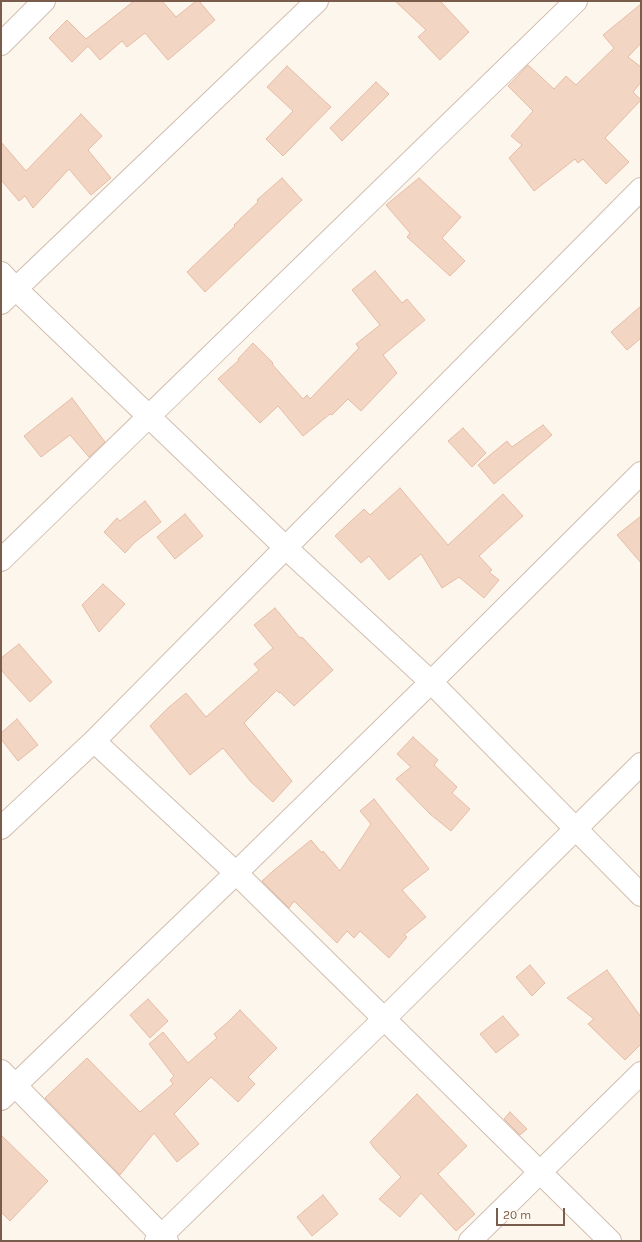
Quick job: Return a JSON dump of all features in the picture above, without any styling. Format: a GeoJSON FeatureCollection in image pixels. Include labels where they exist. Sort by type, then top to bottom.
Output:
{"type":"FeatureCollection","features":[{"type":"Feature","properties":{"kind":"street"},"geometry":{"type":"LineString","coordinates":[[1,44],[44,1]]}},
{"type":"Feature","properties":{"kind":"street"},"geometry":{"type":"LineString","coordinates":[[317,1],[6,288],[149,415],[286,548],[431,682],[641,895]]}},
{"type":"Feature","properties":{"kind":"street"},"geometry":{"type":"LineString","coordinates":[[1,560],[576,1]]}},
{"type":"Feature","properties":{"kind":"street"},"geometry":{"type":"LineString","coordinates":[[2,826],[94,741],[641,189]]}},
{"type":"Feature","properties":{"kind":"street"},"geometry":{"type":"LineString","coordinates":[[641,473],[236,873],[6,1085],[161,1239],[641,764]]}},
{"type":"Feature","properties":{"kind":"street"},"geometry":{"type":"LineString","coordinates":[[94,741],[236,873],[610,1241]]}},
{"type":"Feature","properties":{"kind":"street"},"geometry":{"type":"LineString","coordinates":[[470,1241],[641,1072]]}},
{"type":"Feature","properties":{"kind":"building"},"geometry":{"type":"Polygon","coordinates":[[[134,1],[162,1],[176,17],[196,1],[199,1],[215,20],[168,60],[145,33],[127,47],[122,41],[100,60],[88,46],[72,62],[49,38],[67,20],[86,39],[134,1]]]}},
{"type":"Feature","properties":{"kind":"building"},"geometry":{"type":"Polygon","coordinates":[[[395,1],[440,1],[469,32],[440,60],[418,37],[426,30],[395,1]]]}},
{"type":"Feature","properties":{"kind":"building"},"geometry":{"type":"Polygon","coordinates":[[[641,4],[641,43],[628,57],[641,67],[641,82],[633,92],[641,100],[605,138],[629,162],[606,184],[583,159],[578,163],[575,159],[534,191],[509,158],[522,145],[511,136],[533,111],[508,86],[528,65],[554,89],[566,76],[576,85],[614,48],[603,35],[641,4]]]}},
{"type":"Feature","properties":{"kind":"building"},"geometry":{"type":"Polygon","coordinates":[[[287,66],[331,107],[283,156],[266,139],[293,111],[267,87],[287,66]]]}},
{"type":"Feature","properties":{"kind":"building"},"geometry":{"type":"Polygon","coordinates":[[[376,82],[389,94],[342,141],[330,128],[376,82]]]}},
{"type":"Feature","properties":{"kind":"building"},"geometry":{"type":"Polygon","coordinates":[[[81,114],[102,136],[88,150],[111,178],[91,195],[69,169],[33,208],[25,196],[19,201],[1,180],[1,142],[26,171],[81,114]]]}},
{"type":"Feature","properties":{"kind":"building"},"geometry":{"type":"Polygon","coordinates":[[[282,178],[302,200],[205,292],[187,272],[235,226],[234,225],[258,202],[257,200],[282,178]]]}},
{"type":"Feature","properties":{"kind":"building"},"geometry":{"type":"Polygon","coordinates":[[[419,178],[461,217],[442,238],[465,261],[450,276],[407,237],[410,233],[386,205],[419,178]]]}},
{"type":"Feature","properties":{"kind":"building"},"geometry":{"type":"Polygon","coordinates":[[[375,271],[402,303],[407,299],[425,320],[383,355],[397,373],[361,411],[348,399],[332,415],[330,414],[303,436],[278,406],[260,423],[218,379],[239,360],[238,359],[253,343],[273,363],[272,364],[303,399],[307,395],[310,399],[359,348],[356,344],[380,325],[352,290],[375,271]]]}},
{"type":"Feature","properties":{"kind":"building"},"geometry":{"type":"Polygon","coordinates":[[[641,306],[641,338],[627,350],[611,332],[641,306]]]}},
{"type":"Feature","properties":{"kind":"building"},"geometry":{"type":"Polygon","coordinates":[[[72,398],[105,442],[89,457],[70,435],[41,457],[24,436],[72,398]]]}},
{"type":"Feature","properties":{"kind":"building"},"geometry":{"type":"Polygon","coordinates":[[[543,425],[552,435],[494,484],[478,465],[507,441],[512,447],[543,425]]]}},
{"type":"Feature","properties":{"kind":"building"},"geometry":{"type":"Polygon","coordinates":[[[463,428],[486,453],[472,467],[448,441],[463,428]]]}},
{"type":"Feature","properties":{"kind":"building"},"geometry":{"type":"Polygon","coordinates":[[[400,488],[448,545],[503,494],[523,516],[479,556],[492,570],[489,572],[499,580],[484,598],[459,577],[442,588],[421,554],[389,580],[369,556],[361,563],[335,536],[364,509],[370,515],[400,488]]]}},
{"type":"Feature","properties":{"kind":"building"},"geometry":{"type":"Polygon","coordinates":[[[145,501],[161,522],[135,542],[125,553],[104,532],[117,518],[120,521],[145,501]]]}},
{"type":"Feature","properties":{"kind":"building"},"geometry":{"type":"Polygon","coordinates":[[[185,514],[203,536],[175,559],[157,537],[185,514]]]}},
{"type":"Feature","properties":{"kind":"building"},"geometry":{"type":"Polygon","coordinates":[[[641,516],[641,563],[617,535],[641,516]]]}},
{"type":"Feature","properties":{"kind":"building"},"geometry":{"type":"Polygon","coordinates":[[[103,584],[125,604],[99,632],[82,605],[103,584]]]}},
{"type":"Feature","properties":{"kind":"building"},"geometry":{"type":"Polygon","coordinates":[[[275,608],[300,638],[302,637],[333,670],[294,706],[277,690],[244,723],[292,781],[273,802],[251,782],[223,748],[190,775],[150,726],[186,693],[206,717],[259,670],[254,664],[273,648],[254,625],[275,608]]]}},
{"type":"Feature","properties":{"kind":"building"},"geometry":{"type":"Polygon","coordinates":[[[19,644],[52,682],[30,702],[1,670],[1,658],[19,644]]]}},
{"type":"Feature","properties":{"kind":"building"},"geometry":{"type":"Polygon","coordinates":[[[17,719],[38,745],[18,761],[1,739],[1,733],[17,719]]]}},
{"type":"Feature","properties":{"kind":"building"},"geometry":{"type":"Polygon","coordinates":[[[413,737],[438,760],[434,765],[457,787],[452,793],[470,809],[451,831],[430,814],[396,779],[411,767],[397,754],[413,737]]]}},
{"type":"Feature","properties":{"kind":"building"},"geometry":{"type":"Polygon","coordinates":[[[374,799],[429,869],[402,890],[426,917],[404,935],[407,937],[389,958],[360,931],[354,938],[347,931],[337,943],[294,901],[289,908],[262,881],[311,840],[322,853],[323,851],[340,871],[371,824],[360,811],[374,799]]]}},
{"type":"Feature","properties":{"kind":"building"},"geometry":{"type":"Polygon","coordinates":[[[530,965],[545,983],[532,996],[516,977],[530,965]]]}},
{"type":"Feature","properties":{"kind":"building"},"geometry":{"type":"Polygon","coordinates":[[[607,970],[641,1017],[641,1044],[625,1060],[588,1024],[594,1019],[567,998],[607,970]]]}},
{"type":"Feature","properties":{"kind":"building"},"geometry":{"type":"Polygon","coordinates":[[[148,999],[168,1021],[150,1038],[130,1015],[148,999]]]}},
{"type":"Feature","properties":{"kind":"building"},"geometry":{"type":"Polygon","coordinates":[[[240,1010],[277,1048],[248,1077],[255,1084],[238,1102],[211,1077],[174,1114],[199,1144],[177,1162],[154,1133],[120,1175],[45,1098],[87,1058],[140,1112],[173,1084],[170,1080],[174,1076],[149,1044],[163,1032],[188,1063],[217,1038],[214,1034],[240,1010]]]}},
{"type":"Feature","properties":{"kind":"building"},"geometry":{"type":"Polygon","coordinates":[[[503,1016],[519,1035],[496,1053],[480,1034],[503,1016]]]}},
{"type":"Feature","properties":{"kind":"building"},"geometry":{"type":"Polygon","coordinates":[[[417,1094],[467,1146],[438,1174],[475,1214],[456,1231],[421,1193],[400,1217],[379,1199],[401,1177],[370,1142],[417,1094]]]}},
{"type":"Feature","properties":{"kind":"building"},"geometry":{"type":"Polygon","coordinates":[[[510,1112],[527,1129],[520,1135],[504,1119],[510,1112]]]}},
{"type":"Feature","properties":{"kind":"building"},"geometry":{"type":"Polygon","coordinates":[[[1,1135],[48,1181],[10,1221],[1,1212],[1,1135]]]}},
{"type":"Feature","properties":{"kind":"building"},"geometry":{"type":"Polygon","coordinates":[[[323,1195],[338,1214],[312,1236],[297,1217],[323,1195]]]}}]}
